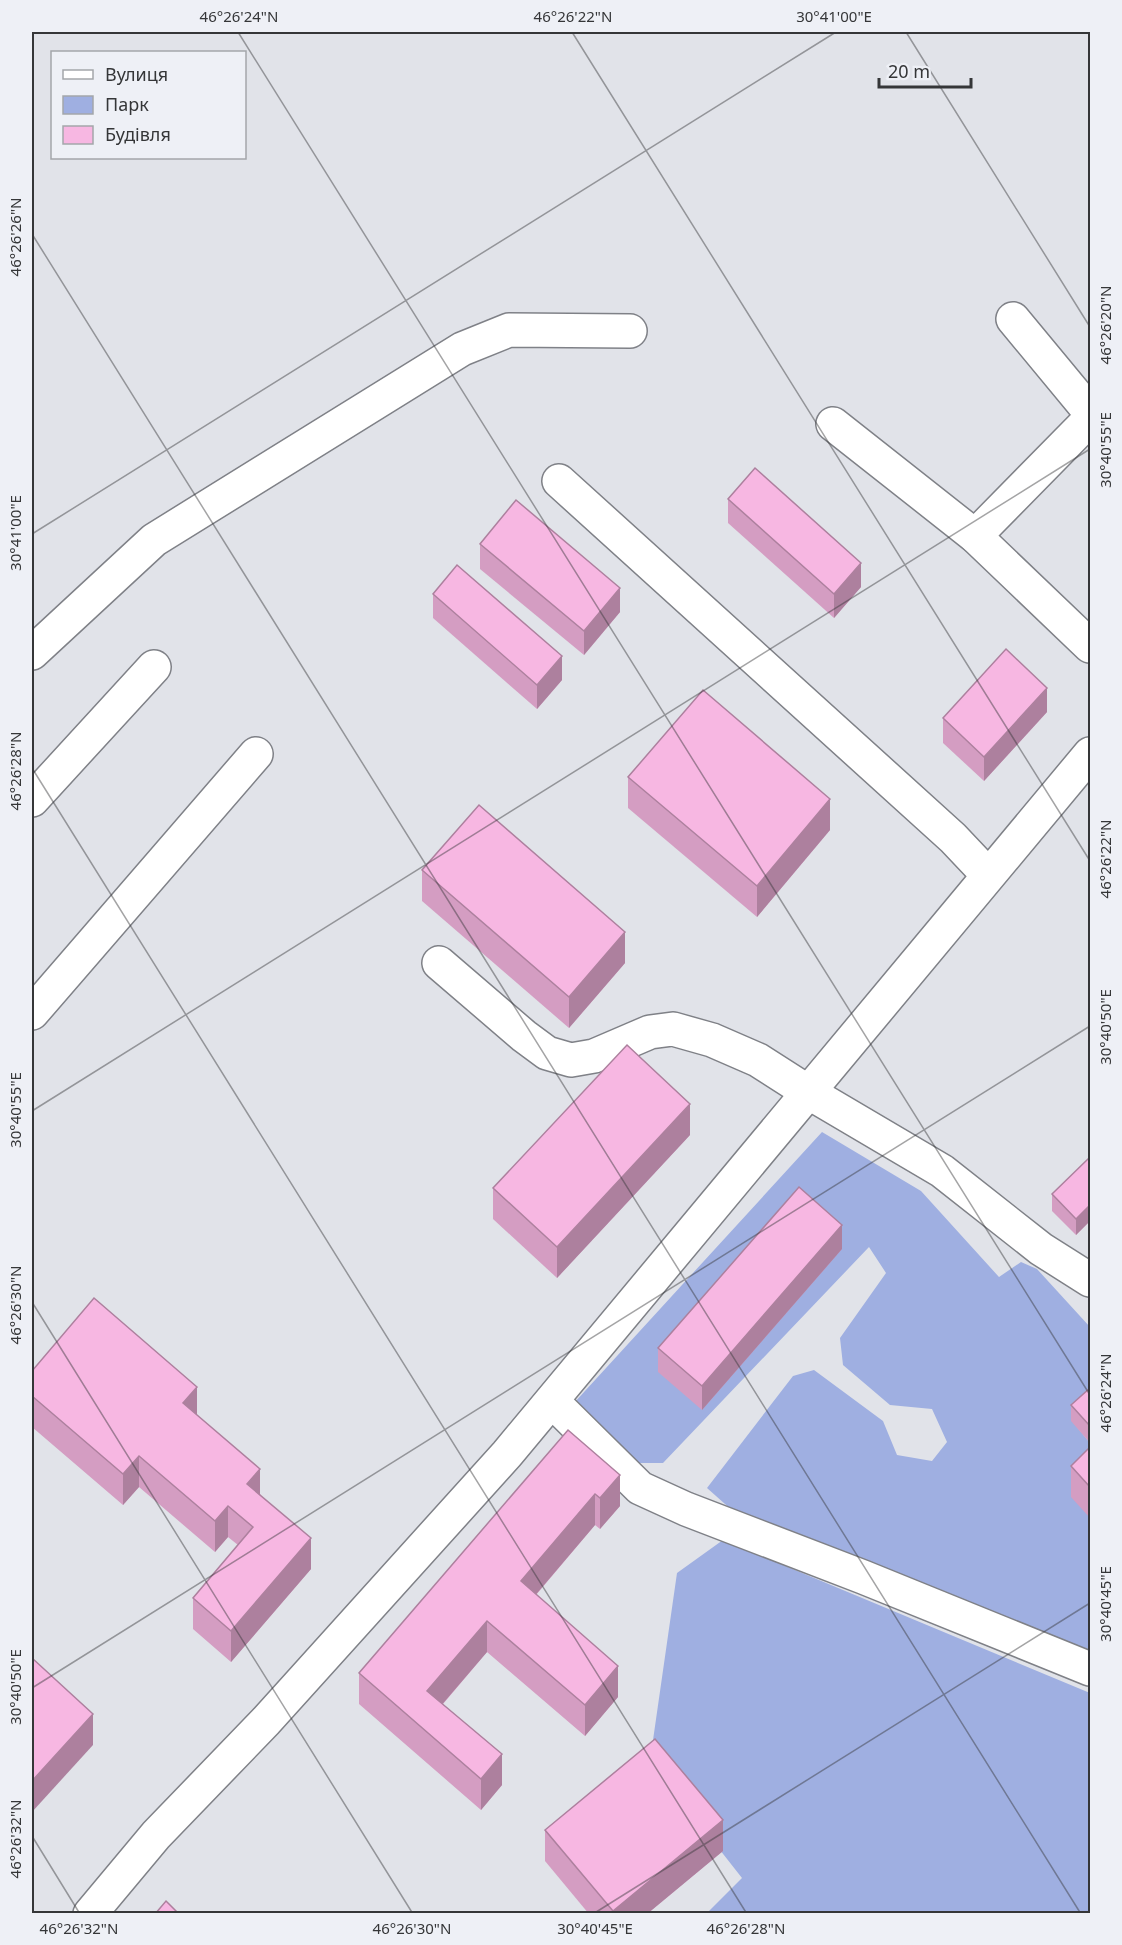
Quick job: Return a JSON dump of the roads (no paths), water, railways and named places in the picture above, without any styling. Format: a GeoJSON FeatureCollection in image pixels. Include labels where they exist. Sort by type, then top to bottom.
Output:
{"type":"FeatureCollection","features":[{"type":"Feature","properties":{"kind":"lane"},"geometry":{"type":"LineString","coordinates":[[1013,319],[1090,412]]}},
{"type":"Feature","properties":{"kind":"lane"},"geometry":{"type":"LineString","coordinates":[[32,653],[154,540],[462,349],[508,330],[630,331]]}},
{"type":"Feature","properties":{"kind":"lane"},"geometry":{"type":"LineString","coordinates":[[975,536],[1090,419]]}},
{"type":"Feature","properties":{"kind":"lane"},"geometry":{"type":"LineString","coordinates":[[833,424],[975,536],[1090,646]]}},
{"type":"Feature","properties":{"kind":"lane"},"geometry":{"type":"LineString","coordinates":[[559,481],[953,838],[988,875]]}},
{"type":"Feature","properties":{"kind":"lane"},"geometry":{"type":"LineString","coordinates":[[32,800],[154,668]]}},
{"type":"Feature","properties":{"kind":"lane"},"geometry":{"type":"LineString","coordinates":[[32,1013],[256,754]]}},
{"type":"Feature","properties":{"kind":"lane"},"geometry":{"type":"LineString","coordinates":[[90,1914],[156,1835],[266,1721],[507,1454],[1090,754]]}},
{"type":"Feature","properties":{"kind":"lane"},"geometry":{"type":"LineString","coordinates":[[439,963],[547,1053],[571,1060],[594,1056],[650,1032],[673,1029],[712,1040],[758,1060],[942,1171],[1041,1249],[1090,1280]]}},
{"type":"Feature","properties":{"kind":"lane"},"geometry":{"type":"LineString","coordinates":[[552,1401],[640,1488],[686,1509],[1090,1668]]}}]}
